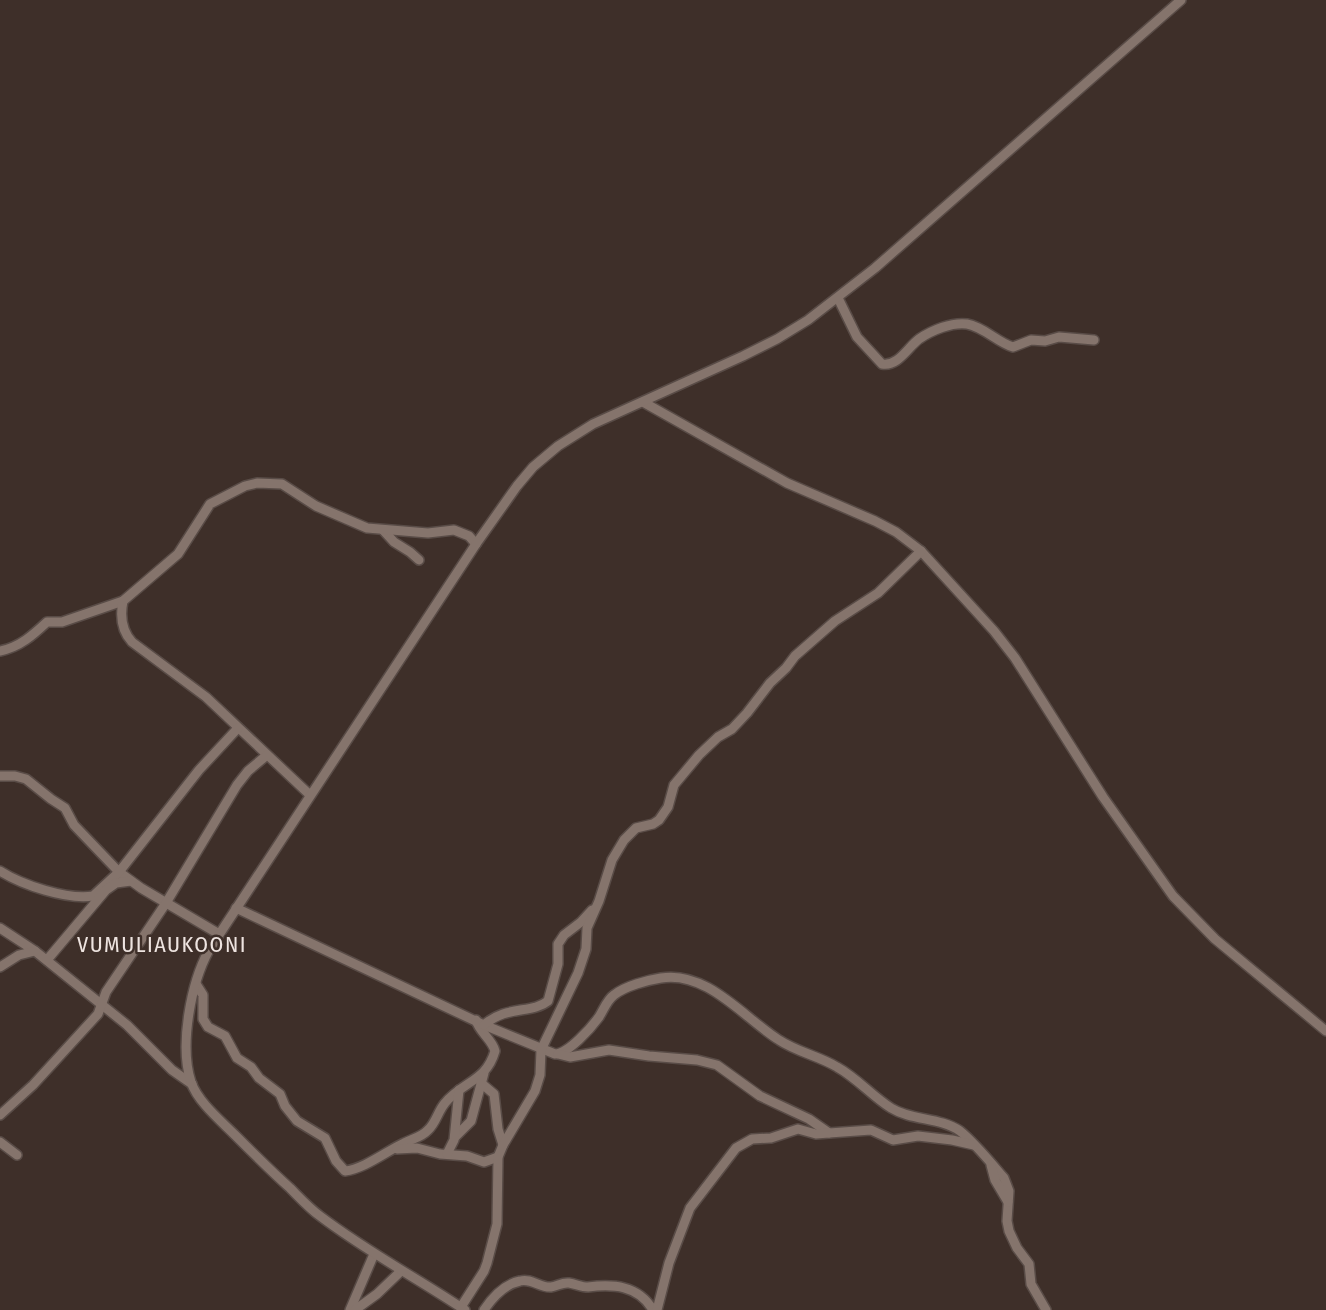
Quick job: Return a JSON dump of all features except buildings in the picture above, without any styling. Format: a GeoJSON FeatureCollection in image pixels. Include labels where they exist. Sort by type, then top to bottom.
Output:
{"type":"FeatureCollection","features":[{"type":"Feature","properties":{"kind":"street"},"geometry":{"type":"LineString","coordinates":[[192,1084],[187,1043],[190,1014],[201,967],[219,934],[310,795],[517,486],[545,456],[580,430],[777,339],[838,298],[1180,0]]}},
{"type":"Feature","properties":{"kind":"street"},"geometry":{"type":"LineString","coordinates":[[838,298],[857,337],[882,364],[887,365],[897,360],[930,332],[959,324],[974,326],[1013,347],[1031,340],[1045,341],[1059,337],[1094,340]]}},
{"type":"Feature","properties":{"kind":"street"},"geometry":{"type":"LineString","coordinates":[[643,402],[787,483],[896,532],[921,551],[990,626],[1016,658],[1103,797],[1173,896],[1215,939],[1326,1031]]}},
{"type":"Feature","properties":{"kind":"street"},"geometry":{"type":"LineString","coordinates":[[0,651],[29,639],[47,622],[62,622],[123,601],[178,554],[210,504],[245,486],[257,483],[282,484],[316,506],[367,528],[428,533],[454,530],[469,536],[476,544]]}},
{"type":"Feature","properties":{"kind":"street"},"geometry":{"type":"LineString","coordinates":[[383,530],[394,542],[419,560]]}},
{"type":"Feature","properties":{"kind":"street"},"geometry":{"type":"LineString","coordinates":[[0,928],[35,951],[141,1036],[172,1070],[192,1084],[207,1106],[223,1123],[317,1214],[374,1254],[463,1309],[484,1271],[497,1224],[498,1157],[503,1144],[535,1091],[540,1075],[541,1050],[581,967],[586,949],[587,928],[599,901],[610,865],[624,840],[636,828],[653,824],[659,820],[668,807],[674,785],[699,755],[718,737],[732,729],[770,683],[822,632],[878,593],[921,551]]}},
{"type":"Feature","properties":{"kind":"street"},"geometry":{"type":"LineString","coordinates":[[123,601],[123,623],[128,638],[196,689],[310,795]]}},
{"type":"Feature","properties":{"kind":"street"},"geometry":{"type":"LineString","coordinates":[[0,871],[30,885],[67,895],[93,896],[119,872],[199,770],[238,728]]}},
{"type":"Feature","properties":{"kind":"street"},"geometry":{"type":"LineString","coordinates":[[0,1115],[25,1093],[98,1014],[110,986],[166,903],[237,785],[248,771],[267,755]]}},
{"type":"Feature","properties":{"kind":"street"},"geometry":{"type":"LineString","coordinates":[[0,776],[26,779],[51,800],[62,805],[74,825],[130,881],[219,934]]}},
{"type":"Feature","properties":{"kind":"street"},"geometry":{"type":"LineString","coordinates":[[46,960],[106,890],[117,883],[130,881]]}},
{"type":"Feature","properties":{"kind":"street"},"geometry":{"type":"LineString","coordinates":[[447,1154],[455,1137],[471,1121],[484,1073],[494,1056],[494,1047],[478,1027],[480,1022],[500,1013],[537,1007],[548,1001],[558,964],[558,944],[564,935],[586,918],[599,901]]}},
{"type":"Feature","properties":{"kind":"street"},"geometry":{"type":"LineString","coordinates":[[236,908],[541,1050],[570,1057],[609,1050],[649,1056],[689,1058],[712,1063],[760,1096],[809,1119],[829,1133]]}},
{"type":"Feature","properties":{"kind":"street"},"geometry":{"type":"LineString","coordinates":[[0,967],[19,955],[35,951]]}},
{"type":"Feature","properties":{"kind":"street"},"geometry":{"type":"LineString","coordinates":[[558,1054],[586,1032],[614,994],[624,990],[661,978],[677,978],[718,993],[776,1038],[838,1067],[897,1112],[954,1128],[974,1145],[1008,1185],[1009,1231],[1029,1264],[1031,1284],[1046,1310]]}},
{"type":"Feature","properties":{"kind":"street"},"geometry":{"type":"LineString","coordinates":[[196,984],[203,995],[203,1019],[208,1027],[225,1036],[237,1058],[248,1065],[258,1078],[280,1094],[285,1106],[297,1121],[325,1138],[342,1169],[349,1171],[430,1130],[439,1110],[459,1090],[484,1073]]}},
{"type":"Feature","properties":{"kind":"street"},"geometry":{"type":"LineString","coordinates":[[482,1083],[494,1094],[498,1129],[503,1144]]}},
{"type":"Feature","properties":{"kind":"street"},"geometry":{"type":"LineString","coordinates":[[455,1137],[459,1090]]}},
{"type":"Feature","properties":{"kind":"street"},"geometry":{"type":"LineString","coordinates":[[657,1310],[669,1263],[690,1208],[731,1153],[747,1141],[775,1137],[798,1129],[816,1134],[873,1131],[888,1140],[918,1136],[974,1145]]}},
{"type":"Feature","properties":{"kind":"street"},"geometry":{"type":"LineString","coordinates":[[0,1142],[17,1155]]}},
{"type":"Feature","properties":{"kind":"street"},"geometry":{"type":"LineString","coordinates":[[392,1150],[417,1148],[467,1156],[484,1162],[498,1157]]}},
{"type":"Feature","properties":{"kind":"street"},"geometry":{"type":"LineString","coordinates":[[350,1310],[374,1254]]}},
{"type":"Feature","properties":{"kind":"street"},"geometry":{"type":"LineString","coordinates":[[355,1310],[377,1294],[401,1271]]}},
{"type":"Feature","properties":{"kind":"street"},"geometry":{"type":"LineString","coordinates":[[484,1310],[503,1290],[519,1281],[528,1280],[546,1287],[571,1283],[585,1287],[607,1284],[626,1287],[646,1300],[653,1310]]}},
{"type":"Feature","properties":{"kind":"district","name":"VUMULIAUKOONI"},"geometry":{"type":"Point","coordinates":[162,944]}}]}
